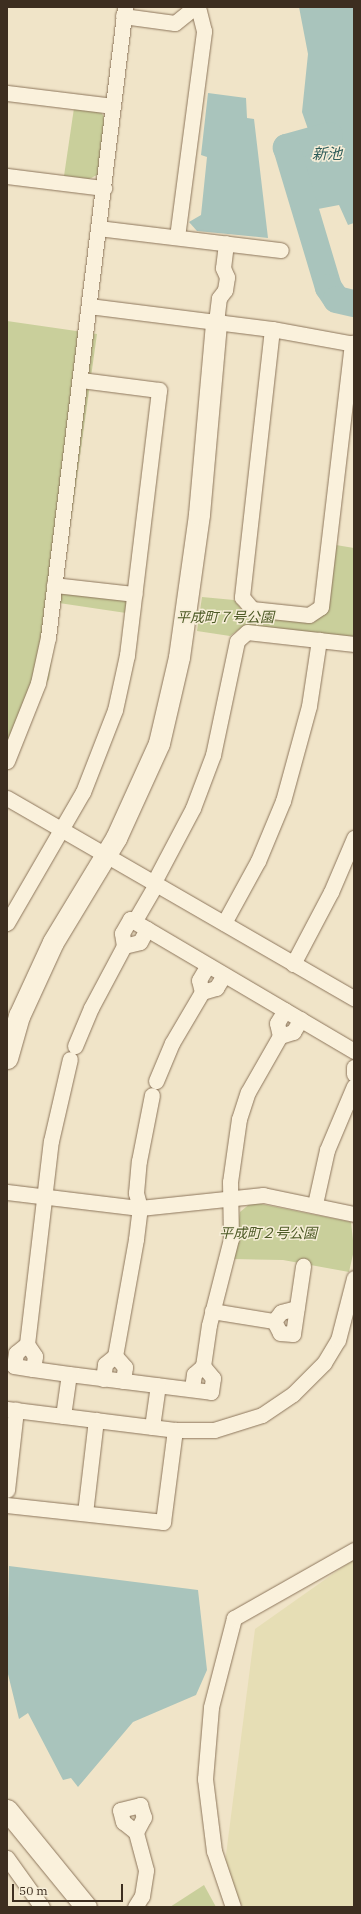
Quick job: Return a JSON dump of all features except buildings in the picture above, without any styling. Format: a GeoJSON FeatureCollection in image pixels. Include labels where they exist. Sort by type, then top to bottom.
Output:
{"type":"FeatureCollection","features":[{"type":"Feature","properties":{"kind":"street"},"geometry":{"type":"LineString","coordinates":[[7,761],[40,676],[54,585],[81,380],[124,12],[175,23],[196,7],[204,31],[177,237]]}},
{"type":"Feature","properties":{"kind":"street"},"geometry":{"type":"LineString","coordinates":[[7,93],[113,106]]}},
{"type":"Feature","properties":{"kind":"street"},"geometry":{"type":"LineString","coordinates":[[7,176],[104,188]]}},
{"type":"Feature","properties":{"kind":"street"},"geometry":{"type":"LineString","coordinates":[[98,228],[281,250]]}},
{"type":"Feature","properties":{"kind":"street"},"geometry":{"type":"LineString","coordinates":[[7,1058],[19,1016],[53,942],[107,854],[146,776],[170,704],[200,508],[219,298],[226,290],[228,278],[223,268],[226,243]]}},
{"type":"Feature","properties":{"kind":"street"},"geometry":{"type":"LineString","coordinates":[[89,306],[272,329],[353,343],[321,607],[309,615],[252,609],[242,597],[272,329]]}},
{"type":"Feature","properties":{"kind":"street"},"geometry":{"type":"LineString","coordinates":[[7,923],[83,792],[115,710],[134,594],[159,390],[81,380]]}},
{"type":"Feature","properties":{"kind":"street"},"geometry":{"type":"LineString","coordinates":[[54,585],[134,594]]}},
{"type":"Feature","properties":{"kind":"street"},"geometry":{"type":"LineString","coordinates":[[141,925],[155,883],[185,826],[211,762],[224,716],[237,640],[247,632],[354,644]]}},
{"type":"Feature","properties":{"kind":"street"},"geometry":{"type":"LineString","coordinates":[[224,923],[258,861],[283,801],[309,706],[319,640]]}},
{"type":"Feature","properties":{"kind":"street"},"geometry":{"type":"LineString","coordinates":[[7,798],[107,854],[293,964],[354,998]]}},
{"type":"Feature","properties":{"kind":"street"},"geometry":{"type":"LineString","coordinates":[[293,964],[331,892],[354,838]]}},
{"type":"Feature","properties":{"kind":"street"},"geometry":{"type":"LineString","coordinates":[[285,1010],[277,1023],[280,1036],[248,1092],[239,1119],[231,1198],[231,1239],[212,1311],[203,1366],[194,1374],[192,1389],[103,1379],[14,1366],[16,1353],[27,1344],[55,1114],[73,1052],[90,1008],[124,946],[122,933],[130,919],[301,1019],[354,1051]]}},
{"type":"Feature","properties":{"kind":"street"},"geometry":{"type":"LineString","coordinates":[[202,992],[199,980],[208,965]]}},
{"type":"Feature","properties":{"kind":"street"},"geometry":{"type":"LineString","coordinates":[[103,1379],[105,1364],[115,1356],[140,1208],[136,1193],[139,1161],[154,1088],[172,1043],[202,992],[216,988],[224,974]]}},
{"type":"Feature","properties":{"kind":"street"},"geometry":{"type":"LineString","coordinates":[[280,1036],[293,1032],[301,1019]]}},
{"type":"Feature","properties":{"kind":"street"},"geometry":{"type":"LineString","coordinates":[[354,1066],[354,1074]]}},
{"type":"Feature","properties":{"kind":"street"},"geometry":{"type":"LineString","coordinates":[[315,1204],[327,1150],[354,1086]]}},
{"type":"Feature","properties":{"kind":"street"},"geometry":{"type":"LineString","coordinates":[[7,1192],[140,1208],[263,1195],[315,1204],[354,1214]]}},
{"type":"Feature","properties":{"kind":"street"},"geometry":{"type":"LineString","coordinates":[[274,1321],[280,1332],[293,1334],[303,1266]]}},
{"type":"Feature","properties":{"kind":"street"},"geometry":{"type":"LineString","coordinates":[[7,1490],[11,1409],[175,1430],[214,1430],[262,1415],[293,1394],[324,1363],[338,1340],[354,1278]]}},
{"type":"Feature","properties":{"kind":"street"},"geometry":{"type":"LineString","coordinates":[[274,1321],[281,1312],[297,1308]]}},
{"type":"Feature","properties":{"kind":"street"},"geometry":{"type":"LineString","coordinates":[[212,1311],[274,1321]]}},
{"type":"Feature","properties":{"kind":"street"},"geometry":{"type":"LineString","coordinates":[[115,1356],[125,1367],[123,1381]]}},
{"type":"Feature","properties":{"kind":"street"},"geometry":{"type":"LineString","coordinates":[[63,1416],[69,1374]]}},
{"type":"Feature","properties":{"kind":"street"},"geometry":{"type":"LineString","coordinates":[[152,1427],[158,1386]]}},
{"type":"Feature","properties":{"kind":"street"},"geometry":{"type":"LineString","coordinates":[[85,1513],[96,1420]]}},
{"type":"Feature","properties":{"kind":"street"},"geometry":{"type":"LineString","coordinates":[[7,1505],[163,1522],[175,1430]]}},
{"type":"Feature","properties":{"kind":"street"},"geometry":{"type":"LineString","coordinates":[[233,1907],[214,1851],[205,1779],[211,1707],[234,1618],[354,1550]]}},
{"type":"Feature","properties":{"kind":"street"},"geometry":{"type":"LineString","coordinates":[[7,1810],[86,1907]]}},
{"type":"Feature","properties":{"kind":"street"},"geometry":{"type":"LineString","coordinates":[[135,1907],[146,1879],[136,1832]]}},
{"type":"Feature","properties":{"kind":"street"},"geometry":{"type":"LineString","coordinates":[[7,1858],[42,1907]]}},
{"type":"Feature","properties":{"kind":"shaded area"},"geometry":{"type":"Polygon","coordinates":[[[354,1559],[354,1907],[243,1907],[223,1878],[255,1629],[354,1559]]]}},
{"type":"Feature","properties":{"kind":"green space"},"geometry":{"type":"Polygon","coordinates":[[[74,108],[100,111],[106,119],[99,174],[89,179],[64,176],[74,108]]]}},
{"type":"Feature","properties":{"kind":"green space"},"geometry":{"type":"Polygon","coordinates":[[[7,321],[97,334],[61,591],[129,598],[126,613],[59,603],[49,679],[7,742],[7,321]]]}},
{"type":"Feature","properties":{"kind":"green space","name":"平成町７号公園"},"geometry":{"type":"Polygon","coordinates":[[[336,545],[354,548],[354,638],[245,625],[230,636],[197,631],[202,597],[234,600],[247,616],[313,623],[328,610],[336,545]]]}},
{"type":"Feature","properties":{"kind":"green space","name":"平成町２号公園"},"geometry":{"type":"Polygon","coordinates":[[[252,1202],[351,1222],[354,1250],[349,1272],[283,1260],[234,1259],[240,1212],[252,1202]]]}},
{"type":"Feature","properties":{"kind":"green space"},"geometry":{"type":"Polygon","coordinates":[[[204,1885],[216,1907],[170,1907],[204,1885]]]}},
{"type":"Feature","properties":{"kind":"water","name":"新池"},"geometry":{"type":"Polygon","coordinates":[[[299,7],[354,7],[354,223],[348,225],[339,205],[318,209],[291,138],[309,132],[302,112],[308,54],[299,7]]]}},
{"type":"Feature","properties":{"kind":"water"},"geometry":{"type":"Polygon","coordinates":[[[208,93],[246,98],[247,118],[254,119],[268,238],[197,231],[189,222],[201,215],[207,157],[201,155],[208,93]]]}},
{"type":"Feature","properties":{"kind":"water"},"geometry":{"type":"Polygon","coordinates":[[[9,1566],[198,1590],[207,1670],[196,1695],[133,1722],[78,1787],[71,1778],[63,1780],[28,1713],[19,1719],[7,1670],[9,1566]]]}},
{"type":"Feature","properties":{"kind":"waterway","name":"新池"},"geometry":{"type":"LineString","coordinates":[[329,135],[286,147],[328,287],[336,299],[354,303]]}}]}
